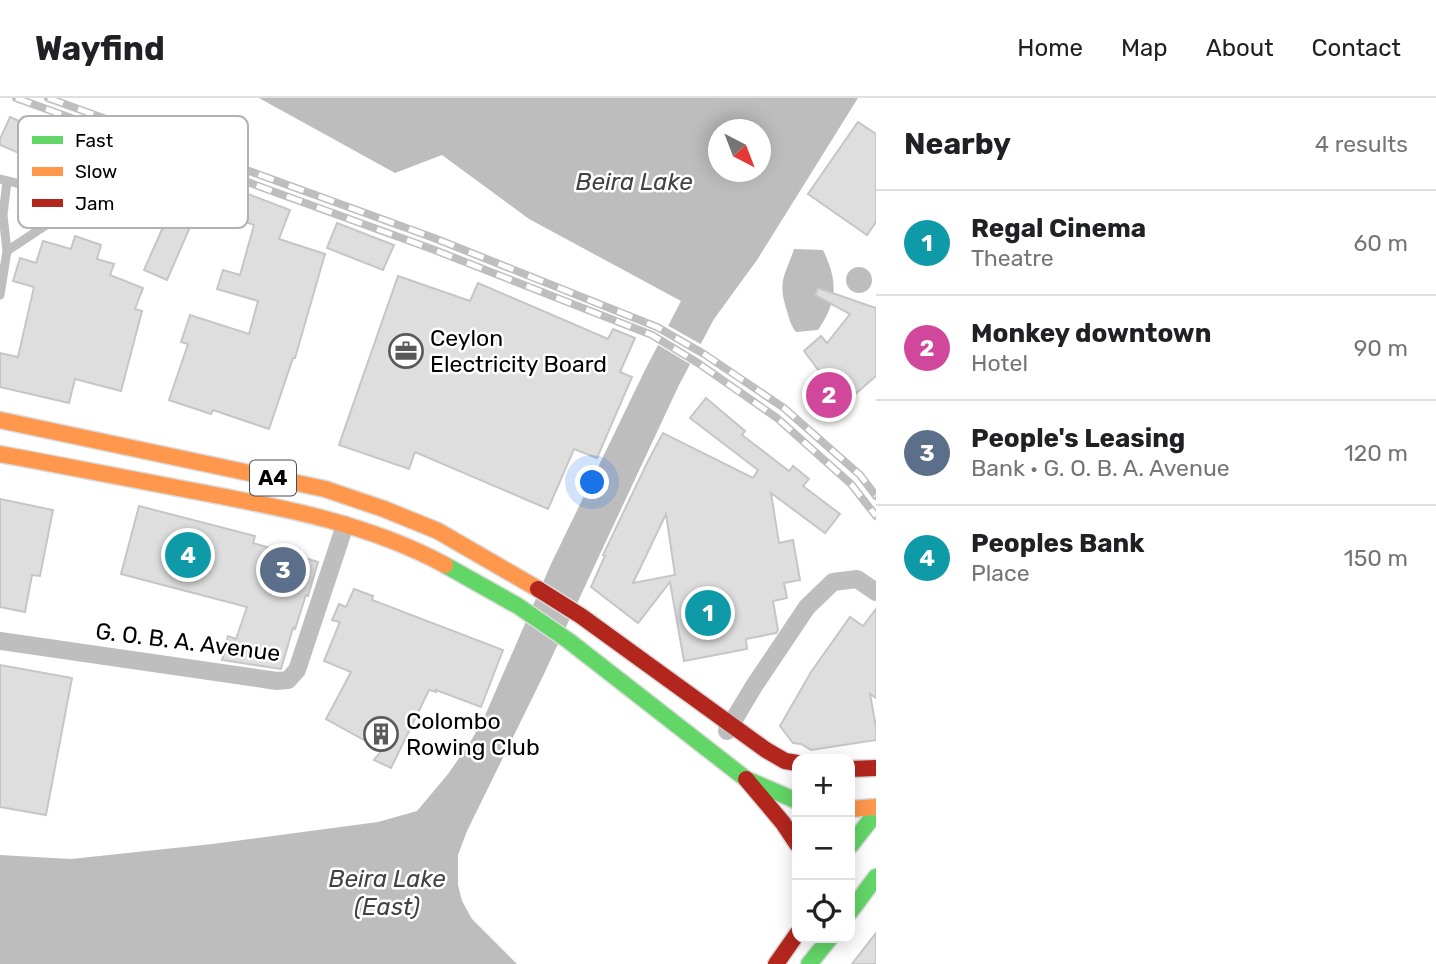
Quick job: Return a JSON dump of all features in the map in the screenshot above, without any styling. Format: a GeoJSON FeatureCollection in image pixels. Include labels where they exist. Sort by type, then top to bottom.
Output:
{"type":"FeatureCollection","features":[{"type":"Feature","properties":{"kind":"main road","name":"A4"},"geometry":{"type":"LineString","coordinates":[[0,420],[325,489],[438,531],[581,616],[766,750],[791,762]]}},
{"type":"Feature","properties":{"kind":"main road","name":"A4"},"geometry":{"type":"LineString","coordinates":[[0,454],[274,506],[376,534],[428,556],[518,606],[569,641],[746,779]]}},
{"type":"Feature","properties":{"kind":"main road"},"geometry":{"type":"LineString","coordinates":[[855,769],[876,768]]}},
{"type":"Feature","properties":{"kind":"main road"},"geometry":{"type":"LineString","coordinates":[[746,779],[792,798]]}},
{"type":"Feature","properties":{"kind":"main road"},"geometry":{"type":"LineString","coordinates":[[746,779],[792,836]]}},
{"type":"Feature","properties":{"kind":"main road"},"geometry":{"type":"LineString","coordinates":[[855,809],[876,807]]}},
{"type":"Feature","properties":{"kind":"main road"},"geometry":{"type":"LineString","coordinates":[[855,840],[876,813]]}},
{"type":"Feature","properties":{"kind":"main road"},"geometry":{"type":"LineString","coordinates":[[855,900],[860,888],[876,877]]}},
{"type":"Feature","properties":{"kind":"main road"},"geometry":{"type":"LineString","coordinates":[[776,964],[792,941]]}},
{"type":"Feature","properties":{"kind":"main road"},"geometry":{"type":"LineString","coordinates":[[809,964],[826,943]]}},
{"type":"Feature","properties":{"kind":"street","name":"G. O. B. A. Avenue"},"geometry":{"type":"LineString","coordinates":[[0,641],[277,681],[289,680],[297,670],[345,525]]}},
{"type":"Feature","properties":{"kind":"street"},"geometry":{"type":"LineString","coordinates":[[714,755],[754,686],[807,607],[833,582],[857,579],[876,592]]}},
{"type":"Feature","properties":{"kind":"lane"},"geometry":{"type":"LineString","coordinates":[[0,295],[7,251],[3,180]]}},
{"type":"Feature","properties":{"kind":"lane"},"geometry":{"type":"LineString","coordinates":[[7,251],[42,228]]}},
{"type":"Feature","properties":{"kind":"water"},"geometry":{"type":"Polygon","coordinates":[[[259,98],[858,98],[757,260],[714,319],[679,385],[544,674],[467,831],[458,855],[458,885],[462,901],[472,919],[517,964],[0,964],[0,855],[71,859],[378,822],[417,811],[448,774],[483,720],[551,564],[681,301],[529,219],[442,155],[395,173],[259,98]]]}},
{"type":"Feature","properties":{"kind":"water"},"geometry":{"type":"Polygon","coordinates":[[[794,249],[823,250],[828,261],[834,291],[825,320],[818,330],[796,332],[791,325],[782,285],[794,249]]]}},
{"type":"Feature","properties":{"kind":"water"},"geometry":{"type":"Polygon","coordinates":[[[859,267],[868,271],[872,280],[868,289],[859,293],[850,289],[846,280],[850,271],[859,267]]]}},
{"type":"Feature","properties":{"kind":"pier"},"geometry":{"type":"Polygon","coordinates":[[[665,324],[704,346],[693,366],[655,343],[665,324]]]}},
{"type":"Feature","properties":{"kind":"building"},"geometry":{"type":"Polygon","coordinates":[[[10,117],[18,121],[18,153],[0,145],[10,117]]]}},
{"type":"Feature","properties":{"kind":"building"},"geometry":{"type":"Polygon","coordinates":[[[858,122],[876,134],[876,222],[867,235],[808,194],[858,122]]]}},
{"type":"Feature","properties":{"kind":"building"},"geometry":{"type":"Polygon","coordinates":[[[248,194],[290,210],[279,239],[325,254],[295,358],[269,429],[213,410],[211,414],[169,400],[188,344],[181,342],[190,315],[249,334],[258,301],[217,289],[223,270],[240,275],[254,225],[248,223],[248,194]]]}},
{"type":"Feature","properties":{"kind":"building"},"geometry":{"type":"Polygon","coordinates":[[[337,223],[394,245],[383,270],[327,248],[337,223]]]}},
{"type":"Feature","properties":{"kind":"building"},"geometry":{"type":"Polygon","coordinates":[[[163,228],[190,228],[167,280],[144,270],[163,228]]]}},
{"type":"Feature","properties":{"kind":"building"},"geometry":{"type":"Polygon","coordinates":[[[75,236],[101,245],[97,259],[114,264],[110,275],[143,288],[135,309],[142,311],[121,391],[75,379],[69,403],[0,387],[0,353],[18,357],[34,287],[13,281],[20,258],[36,263],[43,241],[71,249],[75,236]]]}},
{"type":"Feature","properties":{"kind":"building"},"geometry":{"type":"Polygon","coordinates":[[[398,276],[470,301],[478,283],[608,339],[613,329],[635,338],[620,372],[632,377],[597,458],[574,449],[548,509],[415,452],[409,469],[339,445],[398,276]]]}},
{"type":"Feature","properties":{"kind":"building"},"geometry":{"type":"Polygon","coordinates":[[[818,288],[876,308],[876,376],[846,402],[834,388],[828,394],[816,379],[822,375],[804,351],[821,336],[827,343],[850,314],[815,295],[818,288]]]}},
{"type":"Feature","properties":{"kind":"building"},"geometry":{"type":"Polygon","coordinates":[[[706,398],[745,431],[742,435],[789,471],[793,466],[809,479],[803,486],[840,514],[825,533],[771,493],[779,543],[793,540],[800,580],[784,583],[787,598],[773,601],[778,630],[776,633],[746,639],[747,649],[684,661],[670,582],[638,623],[591,587],[605,556],[603,555],[663,433],[753,478],[758,470],[690,418],[706,398]],[[666,514],[633,583],[675,575],[666,514]]]}},
{"type":"Feature","properties":{"kind":"building"},"geometry":{"type":"Polygon","coordinates":[[[0,499],[53,510],[40,576],[32,575],[25,612],[0,607],[0,499]]]}},
{"type":"Feature","properties":{"kind":"building"},"geometry":{"type":"Polygon","coordinates":[[[139,506],[255,536],[253,543],[318,562],[281,669],[222,660],[228,636],[236,639],[247,607],[121,574],[139,506]]]}},
{"type":"Feature","properties":{"kind":"building"},"geometry":{"type":"Polygon","coordinates":[[[354,589],[373,596],[372,600],[503,650],[481,707],[436,690],[429,690],[391,768],[374,760],[382,750],[326,719],[351,672],[324,661],[340,622],[332,620],[339,604],[346,607],[354,589]]]}},
{"type":"Feature","properties":{"kind":"building"},"geometry":{"type":"Polygon","coordinates":[[[876,609],[876,698],[870,694],[876,740],[811,750],[793,743],[780,726],[811,672],[850,617],[863,626],[876,609]]]}},
{"type":"Feature","properties":{"kind":"building"},"geometry":{"type":"Polygon","coordinates":[[[0,665],[72,678],[46,815],[0,807],[0,665]]]}},
{"type":"Feature","properties":{"kind":"building"},"geometry":{"type":"Polygon","coordinates":[[[876,933],[876,964],[852,964],[876,933]]]}},
{"type":"Feature","properties":{"kind":"railway"},"geometry":{"type":"LineString","coordinates":[[16,98],[66,116]]}},
{"type":"Feature","properties":{"kind":"railway"},"geometry":{"type":"LineString","coordinates":[[48,98],[98,116]]}},
{"type":"Feature","properties":{"kind":"railway"},"geometry":{"type":"LineString","coordinates":[[248,171],[434,238],[657,327],[704,354],[784,408],[860,475],[876,496]]}},
{"type":"Feature","properties":{"kind":"railway"},"geometry":{"type":"LineString","coordinates":[[248,182],[432,249],[652,335],[698,363],[777,418],[851,484],[876,516]]}},
{"type":"Feature","properties":{"kind":"traffic: fast"},"geometry":{"type":"LineString","coordinates":[[445,565],[518,606],[569,641],[746,779],[792,799]]}},
{"type":"Feature","properties":{"kind":"traffic: fast"},"geometry":{"type":"LineString","coordinates":[[855,840],[876,813]]}},
{"type":"Feature","properties":{"kind":"traffic: fast"},"geometry":{"type":"LineString","coordinates":[[855,905],[876,877]]}},
{"type":"Feature","properties":{"kind":"traffic: fast"},"geometry":{"type":"LineString","coordinates":[[809,964],[826,943]]}},
{"type":"Feature","properties":{"kind":"traffic: slow"},"geometry":{"type":"LineString","coordinates":[[0,420],[325,489],[438,531],[538,589]]}},
{"type":"Feature","properties":{"kind":"traffic: slow"},"geometry":{"type":"LineString","coordinates":[[0,454],[258,503],[322,518],[385,538],[445,565]]}},
{"type":"Feature","properties":{"kind":"traffic: slow"},"geometry":{"type":"LineString","coordinates":[[855,809],[876,807]]}},
{"type":"Feature","properties":{"kind":"traffic: jam"},"geometry":{"type":"LineString","coordinates":[[538,589],[581,616],[766,750],[792,762]]}},
{"type":"Feature","properties":{"kind":"traffic: jam"},"geometry":{"type":"LineString","coordinates":[[855,769],[876,768]]}},
{"type":"Feature","properties":{"kind":"traffic: jam"},"geometry":{"type":"LineString","coordinates":[[746,779],[792,836]]}},
{"type":"Feature","properties":{"kind":"traffic: jam"},"geometry":{"type":"LineString","coordinates":[[776,964],[792,941]]}},
{"type":"Feature","properties":{"kind":"place","name":"Ceylon Electricity Board"},"geometry":{"type":"Point","coordinates":[406,351]}},
{"type":"Feature","properties":{"kind":"place","name":"Monkey downtown"},"geometry":{"type":"Point","coordinates":[829,395]}},
{"type":"Feature","properties":{"kind":"place","name":"Peoples Bank"},"geometry":{"type":"Point","coordinates":[188,555]}},
{"type":"Feature","properties":{"kind":"place","name":"People's Leasing"},"geometry":{"type":"Point","coordinates":[283,570]}},
{"type":"Feature","properties":{"kind":"place","name":"Regal Cinema"},"geometry":{"type":"Point","coordinates":[708,613]}},
{"type":"Feature","properties":{"kind":"place","name":"Colombo Rowing Club"},"geometry":{"type":"Point","coordinates":[381,734]}},
{"type":"Feature","properties":{"kind":"water label","name":"Beira Lake"},"geometry":{"type":"Point","coordinates":[634,182]}},
{"type":"Feature","properties":{"kind":"water label","name":"Beira Lake (East)"},"geometry":{"type":"Point","coordinates":[387,893]}}]}
